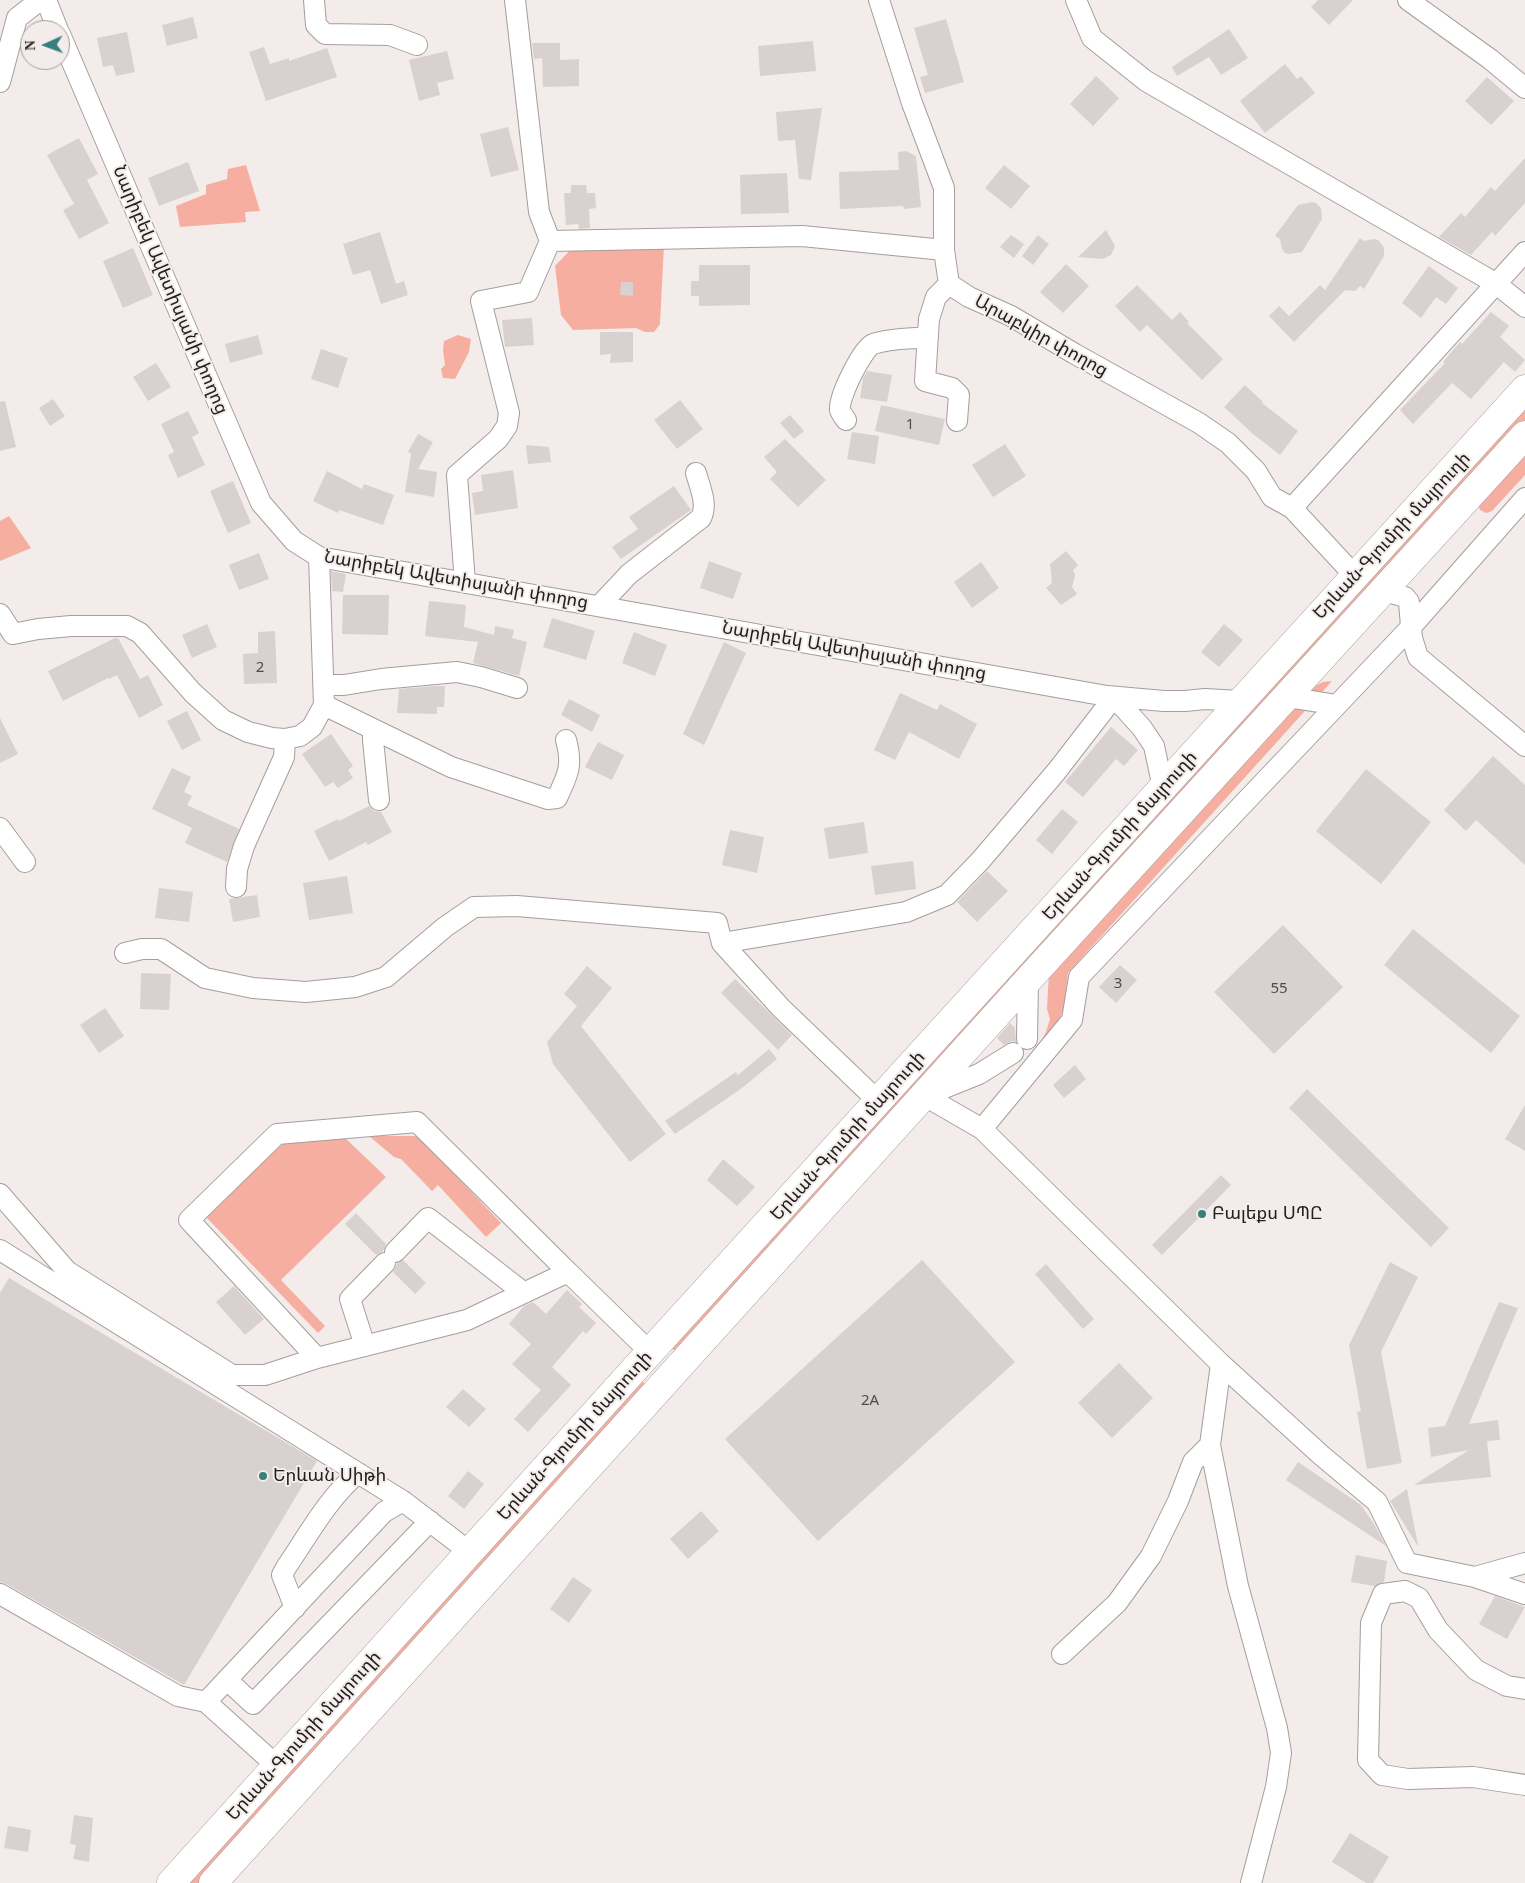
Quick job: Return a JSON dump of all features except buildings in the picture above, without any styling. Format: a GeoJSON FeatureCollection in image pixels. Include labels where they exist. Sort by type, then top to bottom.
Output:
{"type":"FeatureCollection","features":[{"type":"Feature","properties":{"kind":"highway","name":"Երևան-Գյումրի մայրուղի"},"geometry":{"type":"LineString","coordinates":[[171,1883],[471,1553],[647,1355],[879,1102],[1240,701],[1525,389]]}},
{"type":"Feature","properties":{"kind":"highway","name":"Երևան-Գյումրի մայրուղի"},"geometry":{"type":"LineString","coordinates":[[213,1883],[1028,980],[1525,435]]}},
{"type":"Feature","properties":{"kind":"highway"},"geometry":{"type":"LineString","coordinates":[[647,1355],[668,1380]]}},
{"type":"Feature","properties":{"kind":"street"},"geometry":{"type":"LineString","coordinates":[[0,82],[8,20],[40,0]]}},
{"type":"Feature","properties":{"kind":"street"},"geometry":{"type":"LineString","coordinates":[[46,0],[54,20]]}},
{"type":"Feature","properties":{"kind":"street"},"geometry":{"type":"LineString","coordinates":[[314,0],[316,26],[325,34],[390,35],[418,45]]}},
{"type":"Feature","properties":{"kind":"street"},"geometry":{"type":"LineString","coordinates":[[464,583],[457,475],[498,439],[507,426],[509,413],[481,301],[528,292],[550,241],[539,212],[515,0]]}},
{"type":"Feature","properties":{"kind":"street"},"geometry":{"type":"LineString","coordinates":[[879,0],[912,103],[944,188],[944,250],[949,284],[936,296],[929,319],[925,381],[952,388],[959,396],[957,421]]}},
{"type":"Feature","properties":{"kind":"street"},"geometry":{"type":"LineString","coordinates":[[1076,0],[1092,38],[1146,81],[1495,283],[1525,307]]}},
{"type":"Feature","properties":{"kind":"street"},"geometry":{"type":"LineString","coordinates":[[1408,0],[1490,59],[1525,88]]}},
{"type":"Feature","properties":{"kind":"street","name":"Նարիբեկ Ավետիսյանի փողոց"},"geometry":{"type":"LineString","coordinates":[[70,57],[262,503],[294,541],[319,557],[1114,697],[1164,701],[1205,699],[1240,701]]}},
{"type":"Feature","properties":{"kind":"street"},"geometry":{"type":"LineString","coordinates":[[550,241],[802,236],[944,250]]}},
{"type":"Feature","properties":{"kind":"street"},"geometry":{"type":"LineString","coordinates":[[1292,508],[1525,252]]}},
{"type":"Feature","properties":{"kind":"street","name":"Արաբկիր փողոց"},"geometry":{"type":"LineString","coordinates":[[949,284],[969,297],[1011,316],[1199,423],[1228,443],[1256,471],[1272,497],[1292,508],[1355,576]]}},
{"type":"Feature","properties":{"kind":"street"},"geometry":{"type":"LineString","coordinates":[[846,420],[840,410],[841,400],[851,376],[871,345],[928,337]]}},
{"type":"Feature","properties":{"kind":"street"},"geometry":{"type":"LineString","coordinates":[[599,606],[629,574],[701,518],[704,511],[704,502],[696,473]]}},
{"type":"Feature","properties":{"kind":"street"},"geometry":{"type":"LineString","coordinates":[[982,1129],[1072,1020],[1079,977],[1412,626],[1525,498]]}},
{"type":"Feature","properties":{"kind":"street"},"geometry":{"type":"LineString","coordinates":[[0,614],[6,638],[38,629],[71,626],[127,626],[140,633],[193,693],[223,720],[248,732],[285,739],[300,736],[312,727],[324,695],[319,557]]}},
{"type":"Feature","properties":{"kind":"street"},"geometry":{"type":"LineString","coordinates":[[1384,591],[1405,597],[1409,602],[1412,638],[1418,656],[1525,746]]}},
{"type":"Feature","properties":{"kind":"street"},"geometry":{"type":"LineString","coordinates":[[324,695],[344,685],[380,679],[457,672],[516,688]]}},
{"type":"Feature","properties":{"kind":"street"},"geometry":{"type":"LineString","coordinates":[[324,695],[374,729],[451,767],[548,799],[557,798],[565,782],[571,758],[566,740]]}},
{"type":"Feature","properties":{"kind":"street"},"geometry":{"type":"LineString","coordinates":[[722,943],[906,912],[947,895],[980,861],[1056,772],[1114,697],[1142,728],[1154,746],[1163,788]]}},
{"type":"Feature","properties":{"kind":"street"},"geometry":{"type":"LineString","coordinates":[[1287,697],[1337,705]]}},
{"type":"Feature","properties":{"kind":"street"},"geometry":{"type":"LineString","coordinates":[[374,729],[373,740],[379,800]]}},
{"type":"Feature","properties":{"kind":"street"},"geometry":{"type":"LineString","coordinates":[[236,887],[237,869],[244,846],[284,757],[285,739]]}},
{"type":"Feature","properties":{"kind":"street"},"geometry":{"type":"LineString","coordinates":[[0,828],[25,862]]}},
{"type":"Feature","properties":{"kind":"street"},"geometry":{"type":"LineString","coordinates":[[125,953],[142,949],[161,949],[205,978],[253,988],[306,992],[355,986],[386,977],[446,926],[474,907],[517,906],[716,923],[722,943],[781,1008],[879,1102]]}},
{"type":"Feature","properties":{"kind":"street"},"geometry":{"type":"LineString","coordinates":[[1027,1039],[1028,980]]}},
{"type":"Feature","properties":{"kind":"street"},"geometry":{"type":"LineString","coordinates":[[925,1096],[980,1074],[1013,1053]]}},
{"type":"Feature","properties":{"kind":"street"},"geometry":{"type":"LineString","coordinates":[[925,1096],[982,1129],[1221,1364],[1321,1455],[1377,1502],[1407,1563],[1475,1577],[1525,1594]]}},
{"type":"Feature","properties":{"kind":"street"},"geometry":{"type":"LineString","coordinates":[[317,1358],[189,1220],[278,1134],[418,1122],[568,1272],[647,1355]]}},
{"type":"Feature","properties":{"kind":"street"},"geometry":{"type":"LineString","coordinates":[[0,1194],[67,1271],[232,1375],[265,1375],[317,1358],[467,1320],[568,1272]]}},
{"type":"Feature","properties":{"kind":"street"},"geometry":{"type":"LineString","coordinates":[[365,1346],[350,1299],[428,1218],[524,1293]]}},
{"type":"Feature","properties":{"kind":"street"},"geometry":{"type":"LineString","coordinates":[[0,1250],[403,1501],[471,1553]]}},
{"type":"Feature","properties":{"kind":"street"},"geometry":{"type":"LineString","coordinates":[[1221,1364],[1210,1445],[1238,1586],[1273,1712],[1281,1753],[1276,1787],[1251,1883]]}},
{"type":"Feature","properties":{"kind":"street"},"geometry":{"type":"LineString","coordinates":[[1062,1654],[1117,1603],[1151,1556],[1178,1502],[1193,1462],[1210,1445]]}},
{"type":"Feature","properties":{"kind":"street"},"geometry":{"type":"LineString","coordinates":[[295,1608],[282,1575],[286,1566],[325,1507],[345,1484],[358,1473]]}},
{"type":"Feature","properties":{"kind":"street"},"geometry":{"type":"LineString","coordinates":[[216,1691],[384,1512],[403,1501]]}},
{"type":"Feature","properties":{"kind":"street"},"geometry":{"type":"LineString","coordinates":[[0,1594],[178,1696],[216,1691],[253,1704],[430,1521]]}},
{"type":"Feature","properties":{"kind":"street"},"geometry":{"type":"LineString","coordinates":[[1475,1577],[1525,1563]]}},
{"type":"Feature","properties":{"kind":"street"},"geometry":{"type":"LineString","coordinates":[[1525,1689],[1507,1686],[1476,1670],[1438,1630],[1419,1598],[1405,1591],[1383,1594],[1371,1623],[1368,1760],[1382,1775],[1400,1778],[1473,1777],[1525,1786]]}},
{"type":"Feature","properties":{"kind":"street"},"geometry":{"type":"LineString","coordinates":[[216,1691],[281,1762]]}},
{"type":"Feature","properties":{"kind":"shaded area"},"geometry":{"type":"Polygon","coordinates":[[[246,165],[260,211],[245,212],[246,222],[180,227],[176,206],[206,194],[206,185],[227,179],[228,169],[246,165]]]}},
{"type":"Feature","properties":{"kind":"shaded area"},"geometry":{"type":"Polygon","coordinates":[[[664,245],[660,324],[654,332],[645,332],[636,328],[573,330],[561,315],[555,266],[574,246],[664,245]]]}},
{"type":"Feature","properties":{"kind":"shaded area"},"geometry":{"type":"Polygon","coordinates":[[[458,335],[471,339],[469,352],[455,379],[443,378],[441,369],[445,365],[444,341],[458,335]]]}},
{"type":"Feature","properties":{"kind":"shaded area"},"geometry":{"type":"Polygon","coordinates":[[[1525,402],[1525,421],[675,1351],[671,1348],[1525,402]]]}},
{"type":"Feature","properties":{"kind":"shaded area"},"geometry":{"type":"Polygon","coordinates":[[[1525,448],[1525,475],[1492,511],[1486,513],[1480,510],[1478,504],[1525,448]]]}},
{"type":"Feature","properties":{"kind":"shaded area"},"geometry":{"type":"Polygon","coordinates":[[[9,516],[31,548],[0,561],[0,521],[9,516]]]}},
{"type":"Feature","properties":{"kind":"shaded area"},"geometry":{"type":"Polygon","coordinates":[[[1332,681],[1068,973],[1066,995],[1059,1020],[1039,1045],[1050,1019],[1047,1009],[1049,971],[1309,689],[1323,682],[1332,681]]]}},
{"type":"Feature","properties":{"kind":"shaded area"},"geometry":{"type":"Polygon","coordinates":[[[341,1134],[386,1177],[281,1280],[325,1326],[318,1333],[205,1216],[289,1138],[341,1134]]]}},
{"type":"Feature","properties":{"kind":"shaded area"},"geometry":{"type":"Polygon","coordinates":[[[369,1136],[418,1136],[501,1223],[486,1237],[438,1185],[432,1191],[401,1159],[394,1157],[369,1136]]]}},
{"type":"Feature","properties":{"kind":"shaded area"},"geometry":{"type":"Polygon","coordinates":[[[638,1378],[648,1386],[487,1566],[199,1883],[184,1883],[638,1378]]]}},
{"type":"Feature","properties":{"kind":"place","name":"Բալեքս ՍՊԸ"},"geometry":{"type":"Point","coordinates":[1202,1214]}},
{"type":"Feature","properties":{"kind":"place","name":"Երևան Սիթի"},"geometry":{"type":"Point","coordinates":[263,1476]}}]}
